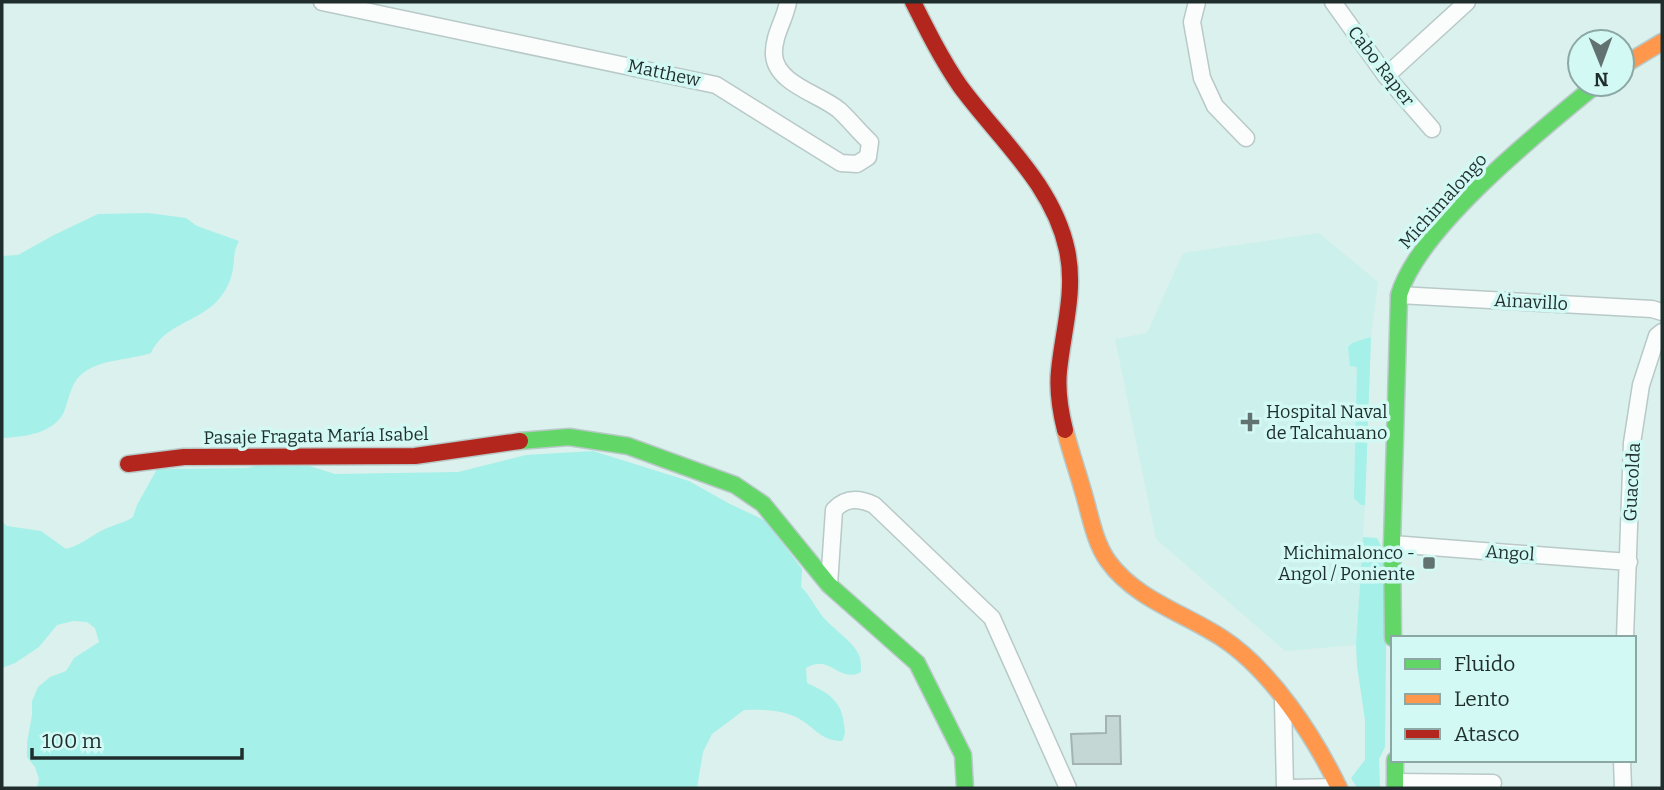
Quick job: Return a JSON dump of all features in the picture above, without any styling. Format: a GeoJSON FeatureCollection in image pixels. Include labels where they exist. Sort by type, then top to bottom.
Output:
{"type":"FeatureCollection","features":[{"type":"Feature","properties":{"kind":"street","name":"Matthew"},"geometry":{"type":"LineString","coordinates":[[322,2],[716,85],[841,163],[858,164],[868,157],[870,142],[838,109],[783,75],[774,57],[775,36],[788,2]]}},
{"type":"Feature","properties":{"kind":"street"},"geometry":{"type":"LineString","coordinates":[[914,2],[959,83],[1043,189],[1067,246],[1072,297],[1059,376],[1059,397],[1063,423],[1098,540],[1109,561],[1148,595],[1223,639],[1242,654],[1283,702],[1329,766],[1339,788],[1292,788]]}},
{"type":"Feature","properties":{"kind":"street"},"geometry":{"type":"LineString","coordinates":[[1197,2],[1192,22],[1202,78],[1215,106],[1246,138]]}},
{"type":"Feature","properties":{"kind":"street","name":"Cabo Raper"},"geometry":{"type":"LineString","coordinates":[[1333,2],[1386,76],[1432,130]]}},
{"type":"Feature","properties":{"kind":"street"},"geometry":{"type":"LineString","coordinates":[[1386,76],[1467,2]]}},
{"type":"Feature","properties":{"kind":"street"},"geometry":{"type":"LineString","coordinates":[[1636,58],[1662,43]]}},
{"type":"Feature","properties":{"kind":"street","name":"Michimalongo"},"geometry":{"type":"LineString","coordinates":[[1393,636],[1392,544],[1399,295],[1407,269],[1491,175],[1581,98]]}},
{"type":"Feature","properties":{"kind":"street","name":"Ainavillo"},"geometry":{"type":"LineString","coordinates":[[1399,295],[1652,309],[1662,312]]}},
{"type":"Feature","properties":{"kind":"street","name":"Guacolda"},"geometry":{"type":"LineString","coordinates":[[1625,636],[1632,443],[1642,385],[1657,336],[1662,332]]}},
{"type":"Feature","properties":{"kind":"street","name":"Pasaje Fragata María Isabel"},"geometry":{"type":"LineString","coordinates":[[128,464],[184,457],[415,456],[519,441],[569,437],[628,446],[671,460],[735,485],[763,504],[790,533],[829,585],[917,663],[963,755],[965,788]]}},
{"type":"Feature","properties":{"kind":"street"},"geometry":{"type":"LineString","coordinates":[[829,585],[834,510],[841,503],[850,500],[862,500],[874,505],[992,618],[1068,788]]}},
{"type":"Feature","properties":{"kind":"street","name":"Angol"},"geometry":{"type":"LineString","coordinates":[[1392,544],[1629,562]]}},
{"type":"Feature","properties":{"kind":"street"},"geometry":{"type":"LineString","coordinates":[[1283,702],[1285,788]]}},
{"type":"Feature","properties":{"kind":"street"},"geometry":{"type":"LineString","coordinates":[[1395,762],[1395,785],[1493,783]]}},
{"type":"Feature","properties":{"kind":"street"},"geometry":{"type":"LineString","coordinates":[[1622,762],[1623,788]]}},
{"type":"Feature","properties":{"kind":"shaded area"},"geometry":{"type":"Polygon","coordinates":[[[148,213],[186,218],[197,226],[239,241],[231,278],[223,294],[204,312],[170,331],[151,353],[107,362],[83,373],[73,386],[64,412],[53,425],[37,433],[2,438],[2,256],[18,255],[98,214],[148,213]]]}},
{"type":"Feature","properties":{"kind":"shaded area","name":"Hospital Naval de Talcahuano"},"geometry":{"type":"Polygon","coordinates":[[[1319,233],[1378,282],[1371,337],[1365,505],[1356,645],[1285,651],[1156,539],[1115,339],[1147,333],[1183,253],[1319,233]]]}},
{"type":"Feature","properties":{"kind":"shaded area"},"geometry":{"type":"Polygon","coordinates":[[[1371,337],[1365,505],[1361,505],[1354,498],[1357,367],[1350,366],[1348,347],[1371,337]]]}},
{"type":"Feature","properties":{"kind":"shaded area"},"geometry":{"type":"Polygon","coordinates":[[[593,451],[689,481],[766,521],[802,569],[801,587],[824,618],[852,644],[859,655],[861,672],[853,675],[822,664],[806,668],[807,683],[830,696],[841,711],[845,730],[842,741],[822,735],[788,714],[769,710],[744,710],[712,734],[703,752],[697,788],[37,788],[39,779],[35,767],[27,757],[32,701],[38,687],[50,677],[66,671],[74,658],[99,642],[95,628],[87,622],[73,621],[57,625],[39,647],[2,668],[2,522],[7,526],[41,531],[66,549],[133,517],[157,469],[247,468],[270,463],[303,464],[335,474],[458,472],[526,455],[593,451]]]}},
{"type":"Feature","properties":{"kind":"shaded area"},"geometry":{"type":"Polygon","coordinates":[[[1363,537],[1377,538],[1387,558],[1385,747],[1379,759],[1380,788],[1357,788],[1351,778],[1365,760],[1365,720],[1356,645],[1363,537]]]}},
{"type":"Feature","properties":{"kind":"building"},"geometry":{"type":"Polygon","coordinates":[[[1106,716],[1120,716],[1121,764],[1073,764],[1071,734],[1106,733],[1106,716]]]}},
{"type":"Feature","properties":{"kind":"traffic: fast"},"geometry":{"type":"LineString","coordinates":[[1393,636],[1392,544],[1399,295],[1411,268],[1430,240],[1456,210],[1515,153],[1580,98]]}},
{"type":"Feature","properties":{"kind":"traffic: fast"},"geometry":{"type":"LineString","coordinates":[[520,441],[569,437],[628,446],[735,485],[763,504],[829,585],[917,663],[963,755],[965,788]]}},
{"type":"Feature","properties":{"kind":"traffic: fast"},"geometry":{"type":"LineString","coordinates":[[1395,762],[1395,788]]}},
{"type":"Feature","properties":{"kind":"traffic: slow"},"geometry":{"type":"LineString","coordinates":[[1636,58],[1662,42]]}},
{"type":"Feature","properties":{"kind":"traffic: slow"},"geometry":{"type":"LineString","coordinates":[[1065,430],[1096,536],[1108,561],[1132,586],[1222,638],[1257,668],[1304,726],[1339,788]]}},
{"type":"Feature","properties":{"kind":"traffic: jam"},"geometry":{"type":"LineString","coordinates":[[913,2],[953,76],[1037,183],[1060,226],[1067,250],[1070,280],[1058,378],[1065,430]]}},
{"type":"Feature","properties":{"kind":"traffic: jam"},"geometry":{"type":"LineString","coordinates":[[128,464],[184,457],[415,456],[520,441]]}},
{"type":"Feature","properties":{"kind":"place","name":"Hospital Naval de Talcahuano"},"geometry":{"type":"Point","coordinates":[1250,422]}},
{"type":"Feature","properties":{"kind":"place","name":"Michimalonco - Angol / Poniente"},"geometry":{"type":"Point","coordinates":[1429,563]}}]}
